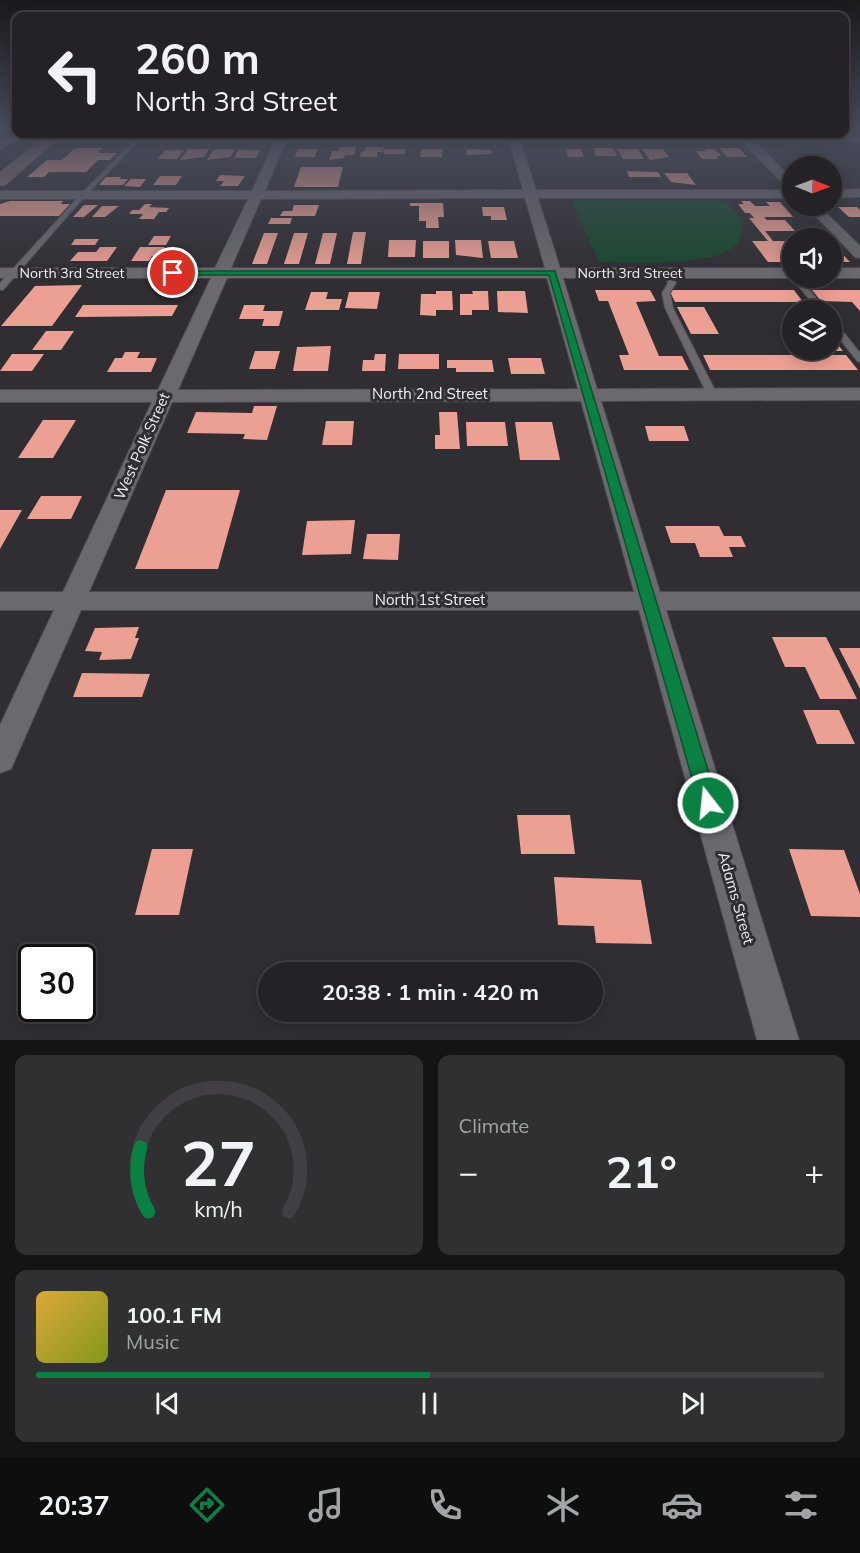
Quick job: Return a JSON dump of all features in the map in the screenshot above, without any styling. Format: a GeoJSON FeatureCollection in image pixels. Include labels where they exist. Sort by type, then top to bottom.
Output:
{"type":"FeatureCollection","features":[{"type":"Feature","properties":{"kind":"street","name":"West Polk Street"},"geometry":{"type":"LineString","coordinates":[[0,759],[263,180]]}},
{"type":"Feature","properties":{"kind":"street","name":"Adams Street"},"geometry":{"type":"LineString","coordinates":[[527,180],[552,273],[778,1040]]}},
{"type":"Feature","properties":{"kind":"street"},"geometry":{"type":"LineString","coordinates":[[0,195],[782,194]]}},
{"type":"Feature","properties":{"kind":"street"},"geometry":{"type":"LineString","coordinates":[[842,194],[860,194]]}},
{"type":"Feature","properties":{"kind":"street"},"geometry":{"type":"LineString","coordinates":[[822,216],[860,254]]}},
{"type":"Feature","properties":{"kind":"street","name":"North 3rd Street"},"geometry":{"type":"LineString","coordinates":[[7,273],[782,273]]}},
{"type":"Feature","properties":{"kind":"street"},"geometry":{"type":"LineString","coordinates":[[842,273],[860,273]]}},
{"type":"Feature","properties":{"kind":"street","name":"North 2nd Street"},"geometry":{"type":"LineString","coordinates":[[0,396],[860,394]]}},
{"type":"Feature","properties":{"kind":"street","name":"North 1st Street"},"geometry":{"type":"LineString","coordinates":[[0,601],[860,601]]}},
{"type":"Feature","properties":{"kind":"lane"},"geometry":{"type":"LineString","coordinates":[[0,288],[7,273],[98,180]]}},
{"type":"Feature","properties":{"kind":"lane"},"geometry":{"type":"LineString","coordinates":[[667,273],[672,283],[666,293],[669,308],[712,394]]}},
{"type":"Feature","properties":{"kind":"lane"},"geometry":{"type":"LineString","coordinates":[[804,288],[814,300]]}},
{"type":"Feature","properties":{"kind":"lane"},"geometry":{"type":"LineString","coordinates":[[842,336],[860,359]]}},
{"type":"Feature","properties":{"kind":"green space"},"geometry":{"type":"Polygon","coordinates":[[[578,200],[726,201],[741,219],[741,233],[735,246],[709,258],[670,262],[599,262],[572,202],[578,200]]]}},
{"type":"Feature","properties":{"kind":"building"},"geometry":{"type":"Polygon","coordinates":[[[104,180],[128,180],[123,185],[99,185],[104,180]]]}},
{"type":"Feature","properties":{"kind":"building"},"geometry":{"type":"Polygon","coordinates":[[[130,180],[146,180],[140,187],[124,186],[130,180]]]}},
{"type":"Feature","properties":{"kind":"building"},"geometry":{"type":"Polygon","coordinates":[[[157,180],[180,180],[176,185],[153,185],[157,180]]]}},
{"type":"Feature","properties":{"kind":"building"},"geometry":{"type":"Polygon","coordinates":[[[243,180],[238,186],[220,186],[224,181],[216,181],[243,180]]]}},
{"type":"Feature","properties":{"kind":"building"},"geometry":{"type":"Polygon","coordinates":[[[297,180],[340,180],[338,187],[294,187],[297,180]]]}},
{"type":"Feature","properties":{"kind":"building"},"geometry":{"type":"Polygon","coordinates":[[[669,180],[692,180],[696,185],[671,182],[669,180]]]}},
{"type":"Feature","properties":{"kind":"building"},"geometry":{"type":"Polygon","coordinates":[[[10,201],[63,201],[61,204],[70,204],[59,216],[0,216],[0,204],[10,201]]]}},
{"type":"Feature","properties":{"kind":"building"},"geometry":{"type":"Polygon","coordinates":[[[741,201],[750,201],[755,206],[770,206],[766,202],[780,202],[782,216],[793,217],[764,217],[767,220],[785,220],[792,228],[782,228],[782,231],[765,231],[773,241],[782,241],[782,262],[768,262],[752,241],[768,241],[749,218],[754,218],[750,213],[745,213],[738,204],[744,204],[741,201]]]}},
{"type":"Feature","properties":{"kind":"building"},"geometry":{"type":"Polygon","coordinates":[[[410,203],[443,203],[444,217],[438,217],[439,228],[426,228],[426,221],[419,221],[419,206],[410,206],[410,203]]]}},
{"type":"Feature","properties":{"kind":"building"},"geometry":{"type":"Polygon","coordinates":[[[145,204],[152,204],[149,207],[169,208],[166,212],[159,212],[154,219],[139,219],[143,214],[129,214],[132,210],[139,210],[145,204]]]}},
{"type":"Feature","properties":{"kind":"building"},"geometry":{"type":"Polygon","coordinates":[[[84,205],[98,205],[84,217],[73,217],[84,205]]]}},
{"type":"Feature","properties":{"kind":"building"},"geometry":{"type":"Polygon","coordinates":[[[294,205],[319,205],[315,216],[280,216],[283,211],[292,211],[294,205]]]}},
{"type":"Feature","properties":{"kind":"building"},"geometry":{"type":"Polygon","coordinates":[[[102,206],[119,206],[105,217],[92,217],[102,206]]]}},
{"type":"Feature","properties":{"kind":"building"},"geometry":{"type":"Polygon","coordinates":[[[482,207],[504,207],[507,220],[491,220],[491,216],[483,216],[482,207]]]}},
{"type":"Feature","properties":{"kind":"building"},"geometry":{"type":"Polygon","coordinates":[[[842,207],[857,207],[860,210],[860,217],[849,217],[842,211],[842,207]]]}},
{"type":"Feature","properties":{"kind":"building"},"geometry":{"type":"Polygon","coordinates":[[[271,218],[292,218],[290,224],[268,224],[271,218]]]}},
{"type":"Feature","properties":{"kind":"building"},"geometry":{"type":"Polygon","coordinates":[[[353,232],[366,232],[361,264],[347,264],[353,232]]]}},
{"type":"Feature","properties":{"kind":"building"},"geometry":{"type":"Polygon","coordinates":[[[264,233],[278,233],[267,264],[252,264],[264,233]]]}},
{"type":"Feature","properties":{"kind":"building"},"geometry":{"type":"Polygon","coordinates":[[[294,233],[308,233],[299,264],[284,264],[294,233]]]}},
{"type":"Feature","properties":{"kind":"building"},"geometry":{"type":"Polygon","coordinates":[[[323,233],[337,233],[330,264],[315,264],[323,233]]]}},
{"type":"Feature","properties":{"kind":"building"},"geometry":{"type":"Polygon","coordinates":[[[154,236],[171,236],[166,245],[148,245],[154,236]]]}},
{"type":"Feature","properties":{"kind":"building"},"geometry":{"type":"Polygon","coordinates":[[[75,239],[99,239],[95,245],[71,245],[75,239]]]}},
{"type":"Feature","properties":{"kind":"building"},"geometry":{"type":"Polygon","coordinates":[[[389,240],[416,240],[415,257],[388,257],[389,240]]]}},
{"type":"Feature","properties":{"kind":"building"},"geometry":{"type":"Polygon","coordinates":[[[455,240],[481,240],[483,258],[456,255],[455,240]]]}},
{"type":"Feature","properties":{"kind":"building"},"geometry":{"type":"Polygon","coordinates":[[[423,241],[449,241],[449,258],[423,258],[423,241]]]}},
{"type":"Feature","properties":{"kind":"building"},"geometry":{"type":"Polygon","coordinates":[[[488,241],[514,241],[518,258],[491,258],[488,241]]]}},
{"type":"Feature","properties":{"kind":"building"},"geometry":{"type":"Polygon","coordinates":[[[100,247],[117,247],[107,261],[70,261],[78,252],[96,252],[100,247]]]}},
{"type":"Feature","properties":{"kind":"building"},"geometry":{"type":"Polygon","coordinates":[[[140,247],[165,247],[159,256],[152,256],[149,261],[131,261],[140,247]]]}},
{"type":"Feature","properties":{"kind":"building"},"geometry":{"type":"Polygon","coordinates":[[[842,254],[850,262],[842,262],[842,254]]]}},
{"type":"Feature","properties":{"kind":"building"},"geometry":{"type":"Polygon","coordinates":[[[171,284],[190,284],[183,295],[165,295],[171,284]]]}},
{"type":"Feature","properties":{"kind":"building"},"geometry":{"type":"Polygon","coordinates":[[[82,285],[52,326],[1,326],[35,286],[82,285]]]}},
{"type":"Feature","properties":{"kind":"building"},"geometry":{"type":"Polygon","coordinates":[[[595,290],[650,290],[656,301],[636,302],[659,356],[682,356],[689,370],[624,370],[619,355],[629,355],[608,301],[599,301],[595,290]]]}},
{"type":"Feature","properties":{"kind":"building"},"geometry":{"type":"Polygon","coordinates":[[[669,290],[794,290],[802,300],[782,300],[782,302],[675,302],[669,290]]]}},
{"type":"Feature","properties":{"kind":"building"},"geometry":{"type":"Polygon","coordinates":[[[812,290],[860,290],[860,311],[852,302],[820,300],[812,290]]]}},
{"type":"Feature","properties":{"kind":"building"},"geometry":{"type":"Polygon","coordinates":[[[436,291],[452,291],[453,310],[436,310],[436,316],[420,315],[421,294],[436,294],[436,291]]]}},
{"type":"Feature","properties":{"kind":"building"},"geometry":{"type":"Polygon","coordinates":[[[472,291],[488,291],[489,310],[472,310],[472,315],[460,315],[460,294],[473,294],[472,291]]]}},
{"type":"Feature","properties":{"kind":"building"},"geometry":{"type":"Polygon","coordinates":[[[497,291],[525,291],[528,313],[498,312],[497,291]]]}},
{"type":"Feature","properties":{"kind":"building"},"geometry":{"type":"Polygon","coordinates":[[[311,292],[328,292],[326,299],[342,299],[339,310],[305,310],[311,292]]]}},
{"type":"Feature","properties":{"kind":"building"},"geometry":{"type":"Polygon","coordinates":[[[349,292],[380,292],[377,309],[345,308],[349,292]]]}},
{"type":"Feature","properties":{"kind":"building"},"geometry":{"type":"Polygon","coordinates":[[[83,305],[178,305],[172,316],[75,317],[83,305]]]}},
{"type":"Feature","properties":{"kind":"building"},"geometry":{"type":"Polygon","coordinates":[[[244,305],[265,305],[263,311],[283,311],[279,326],[262,326],[264,319],[239,319],[244,305]]]}},
{"type":"Feature","properties":{"kind":"building"},"geometry":{"type":"Polygon","coordinates":[[[677,307],[704,307],[719,334],[691,334],[677,307]]]}},
{"type":"Feature","properties":{"kind":"building"},"geometry":{"type":"Polygon","coordinates":[[[46,331],[74,331],[61,350],[32,350],[46,331]]]}},
{"type":"Feature","properties":{"kind":"building"},"geometry":{"type":"Polygon","coordinates":[[[331,346],[328,371],[293,371],[297,347],[331,346]]]}},
{"type":"Feature","properties":{"kind":"building"},"geometry":{"type":"Polygon","coordinates":[[[255,351],[280,351],[275,369],[249,369],[255,351]]]}},
{"type":"Feature","properties":{"kind":"building"},"geometry":{"type":"Polygon","coordinates":[[[125,352],[140,352],[137,358],[157,358],[151,372],[107,372],[115,358],[122,358],[125,352]]]}},
{"type":"Feature","properties":{"kind":"building"},"geometry":{"type":"Polygon","coordinates":[[[12,354],[44,354],[32,371],[0,371],[12,354]]]}},
{"type":"Feature","properties":{"kind":"building"},"geometry":{"type":"Polygon","coordinates":[[[375,354],[386,354],[385,371],[362,371],[363,360],[374,360],[375,354]]]}},
{"type":"Feature","properties":{"kind":"building"},"geometry":{"type":"Polygon","coordinates":[[[399,354],[439,354],[439,369],[398,369],[399,354]]]}},
{"type":"Feature","properties":{"kind":"building"},"geometry":{"type":"Polygon","coordinates":[[[703,355],[782,355],[782,360],[842,360],[842,355],[846,355],[858,370],[710,370],[703,355]]]}},
{"type":"Feature","properties":{"kind":"building"},"geometry":{"type":"Polygon","coordinates":[[[508,358],[541,358],[545,374],[511,374],[508,358]]]}},
{"type":"Feature","properties":{"kind":"building"},"geometry":{"type":"Polygon","coordinates":[[[447,360],[492,360],[494,372],[456,372],[456,368],[447,368],[447,360]]]}},
{"type":"Feature","properties":{"kind":"building"},"geometry":{"type":"Polygon","coordinates":[[[254,406],[277,406],[267,440],[243,439],[245,434],[187,433],[196,412],[252,413],[254,406]]]}},
{"type":"Feature","properties":{"kind":"building"},"geometry":{"type":"Polygon","coordinates":[[[439,412],[457,412],[460,449],[435,449],[435,435],[440,435],[439,412]]]}},
{"type":"Feature","properties":{"kind":"building"},"geometry":{"type":"Polygon","coordinates":[[[43,420],[76,420],[53,458],[18,458],[43,420]]]}},
{"type":"Feature","properties":{"kind":"building"},"geometry":{"type":"Polygon","coordinates":[[[326,421],[354,421],[352,445],[322,445],[326,421]]]}},
{"type":"Feature","properties":{"kind":"building"},"geometry":{"type":"Polygon","coordinates":[[[466,422],[505,422],[508,446],[467,446],[466,422]]]}},
{"type":"Feature","properties":{"kind":"building"},"geometry":{"type":"Polygon","coordinates":[[[515,422],[552,422],[560,460],[520,460],[515,422]]]}},
{"type":"Feature","properties":{"kind":"building"},"geometry":{"type":"Polygon","coordinates":[[[645,426],[684,426],[689,441],[649,441],[645,426]]]}},
{"type":"Feature","properties":{"kind":"building"},"geometry":{"type":"Polygon","coordinates":[[[166,490],[240,490],[218,569],[135,569],[166,490]]]}},
{"type":"Feature","properties":{"kind":"building"},"geometry":{"type":"Polygon","coordinates":[[[41,496],[82,496],[71,519],[27,519],[41,496]]]}},
{"type":"Feature","properties":{"kind":"building"},"geometry":{"type":"Polygon","coordinates":[[[0,510],[22,510],[0,549],[0,510]]]}},
{"type":"Feature","properties":{"kind":"building"},"geometry":{"type":"Polygon","coordinates":[[[355,520],[351,554],[302,555],[307,521],[355,520]]]}},
{"type":"Feature","properties":{"kind":"building"},"geometry":{"type":"Polygon","coordinates":[[[665,526],[719,526],[724,536],[741,536],[746,547],[729,547],[733,557],[700,557],[695,543],[671,543],[665,526]]]}},
{"type":"Feature","properties":{"kind":"building"},"geometry":{"type":"Polygon","coordinates":[[[367,534],[400,534],[398,560],[363,559],[367,534]]]}},
{"type":"Feature","properties":{"kind":"building"},"geometry":{"type":"Polygon","coordinates":[[[139,627],[135,638],[139,638],[131,659],[99,660],[102,652],[85,651],[95,628],[139,627]]]}},
{"type":"Feature","properties":{"kind":"building"},"geometry":{"type":"Polygon","coordinates":[[[772,637],[826,637],[857,699],[820,699],[805,667],[785,667],[772,637]]]}},
{"type":"Feature","properties":{"kind":"building"},"geometry":{"type":"Polygon","coordinates":[[[839,648],[860,648],[860,689],[839,648]]]}},
{"type":"Feature","properties":{"kind":"building"},"geometry":{"type":"Polygon","coordinates":[[[82,673],[150,674],[142,697],[73,697],[82,673]]]}},
{"type":"Feature","properties":{"kind":"building"},"geometry":{"type":"Polygon","coordinates":[[[803,710],[839,710],[855,744],[817,744],[803,710]]]}},
{"type":"Feature","properties":{"kind":"building"},"geometry":{"type":"Polygon","coordinates":[[[517,815],[570,815],[575,854],[521,854],[517,815]]]}},
{"type":"Feature","properties":{"kind":"building"},"geometry":{"type":"Polygon","coordinates":[[[152,849],[193,849],[179,915],[135,915],[152,849]]]}},
{"type":"Feature","properties":{"kind":"building"},"geometry":{"type":"Polygon","coordinates":[[[789,849],[844,850],[860,894],[860,917],[811,916],[789,849]]]}},
{"type":"Feature","properties":{"kind":"building"},"geometry":{"type":"Polygon","coordinates":[[[554,877],[641,880],[652,944],[596,943],[594,926],[558,925],[554,877]]]}},
{"type":"Feature","properties":{"kind":"route"},"geometry":{"type":"LineString","coordinates":[[173,273],[552,273],[708,803]]}}]}
